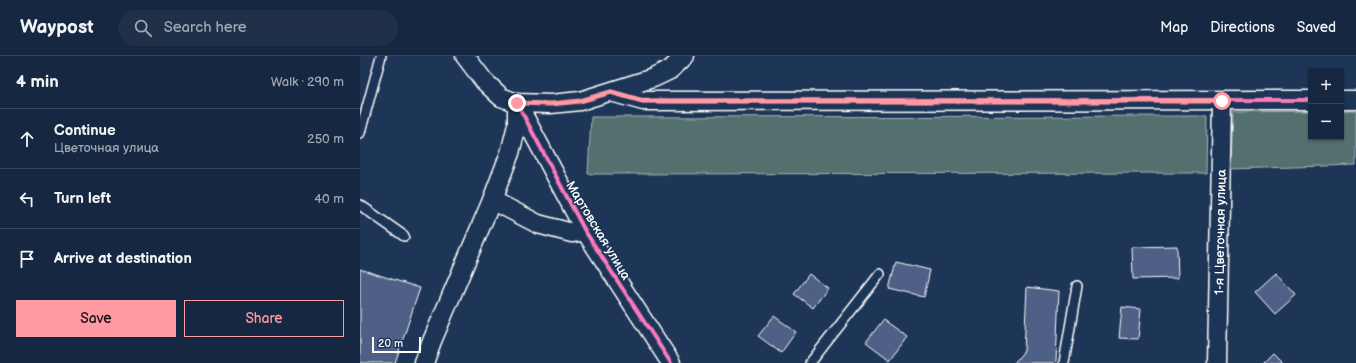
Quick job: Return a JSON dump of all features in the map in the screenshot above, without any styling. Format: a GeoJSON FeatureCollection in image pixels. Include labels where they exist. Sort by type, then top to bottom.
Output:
{"type":"FeatureCollection","features":[{"type":"Feature","properties":{"kind":"street"},"geometry":{"type":"LineString","coordinates":[[465,56],[484,81],[501,96],[517,103],[551,104],[580,101],[653,78],[670,70],[685,56]]}},
{"type":"Feature","properties":{"kind":"street"},"geometry":{"type":"LineString","coordinates":[[611,92],[643,101],[1308,100]]}},
{"type":"Feature","properties":{"kind":"street"},"geometry":{"type":"LineString","coordinates":[[1344,100],[1356,100]]}},
{"type":"Feature","properties":{"kind":"street","name":"1-я Цветочная улица"},"geometry":{"type":"LineString","coordinates":[[1217,363],[1222,101]]}},
{"type":"Feature","properties":{"kind":"street"},"geometry":{"type":"LineString","coordinates":[[424,363],[510,153],[517,125],[517,103]]}},
{"type":"Feature","properties":{"kind":"street","name":"Мартовская улица"},"geometry":{"type":"LineString","coordinates":[[517,103],[585,231],[671,363]]}},
{"type":"Feature","properties":{"kind":"street"},"geometry":{"type":"LineString","coordinates":[[492,200],[538,224],[572,233],[585,231]]}},
{"type":"Feature","properties":{"kind":"lane"},"geometry":{"type":"LineString","coordinates":[[360,134],[381,56]]}},
{"type":"Feature","properties":{"kind":"lane"},"geometry":{"type":"LineString","coordinates":[[360,205],[404,236]]}},
{"type":"Feature","properties":{"kind":"lane"},"geometry":{"type":"LineString","coordinates":[[810,363],[880,274]]}},
{"type":"Feature","properties":{"kind":"lane"},"geometry":{"type":"LineString","coordinates":[[1064,363],[1077,286]]}},
{"type":"Feature","properties":{"kind":"green space"},"geometry":{"type":"Polygon","coordinates":[[[1308,111],[1308,140],[1344,140],[1344,111],[1356,111],[1356,165],[1231,169],[1233,112],[1308,111]]]}},
{"type":"Feature","properties":{"kind":"green space"},"geometry":{"type":"Polygon","coordinates":[[[1207,116],[1206,173],[588,174],[591,117],[1207,116]]]}},
{"type":"Feature","properties":{"kind":"building"},"geometry":{"type":"Polygon","coordinates":[[[1177,246],[1178,278],[1133,279],[1132,247],[1177,246]]]}},
{"type":"Feature","properties":{"kind":"building"},"geometry":{"type":"Polygon","coordinates":[[[896,262],[930,270],[924,297],[889,289],[896,262]]]}},
{"type":"Feature","properties":{"kind":"building"},"geometry":{"type":"Polygon","coordinates":[[[360,269],[420,288],[395,363],[360,363],[360,269]]]}},
{"type":"Feature","properties":{"kind":"building"},"geometry":{"type":"Polygon","coordinates":[[[1276,273],[1296,295],[1275,314],[1255,292],[1276,273]]]}},
{"type":"Feature","properties":{"kind":"building"},"geometry":{"type":"Polygon","coordinates":[[[809,274],[828,288],[813,308],[794,294],[809,274]]]}},
{"type":"Feature","properties":{"kind":"building"},"geometry":{"type":"Polygon","coordinates":[[[1027,287],[1059,291],[1056,361],[1054,363],[1014,363],[1024,351],[1027,287]]]}},
{"type":"Feature","properties":{"kind":"building"},"geometry":{"type":"Polygon","coordinates":[[[1122,307],[1141,309],[1138,339],[1119,338],[1122,307]]]}},
{"type":"Feature","properties":{"kind":"building"},"geometry":{"type":"Polygon","coordinates":[[[774,316],[796,332],[781,353],[758,336],[774,316]]]}},
{"type":"Feature","properties":{"kind":"building"},"geometry":{"type":"Polygon","coordinates":[[[883,320],[907,337],[890,360],[866,342],[883,320]]]}},
{"type":"Feature","properties":{"kind":"building"},"geometry":{"type":"Polygon","coordinates":[[[1273,353],[1283,363],[1263,363],[1273,353]]]}},
{"type":"Feature","properties":{"kind":"cycle path"},"geometry":{"type":"LineString","coordinates":[[611,92],[643,101],[1308,100]]}},
{"type":"Feature","properties":{"kind":"cycle path"},"geometry":{"type":"LineString","coordinates":[[517,103],[585,231],[671,363]]}},
{"type":"Feature","properties":{"kind":"route"},"geometry":{"type":"LineString","coordinates":[[517,103],[551,104],[580,101],[611,92],[643,101],[1222,101]]}}]}
